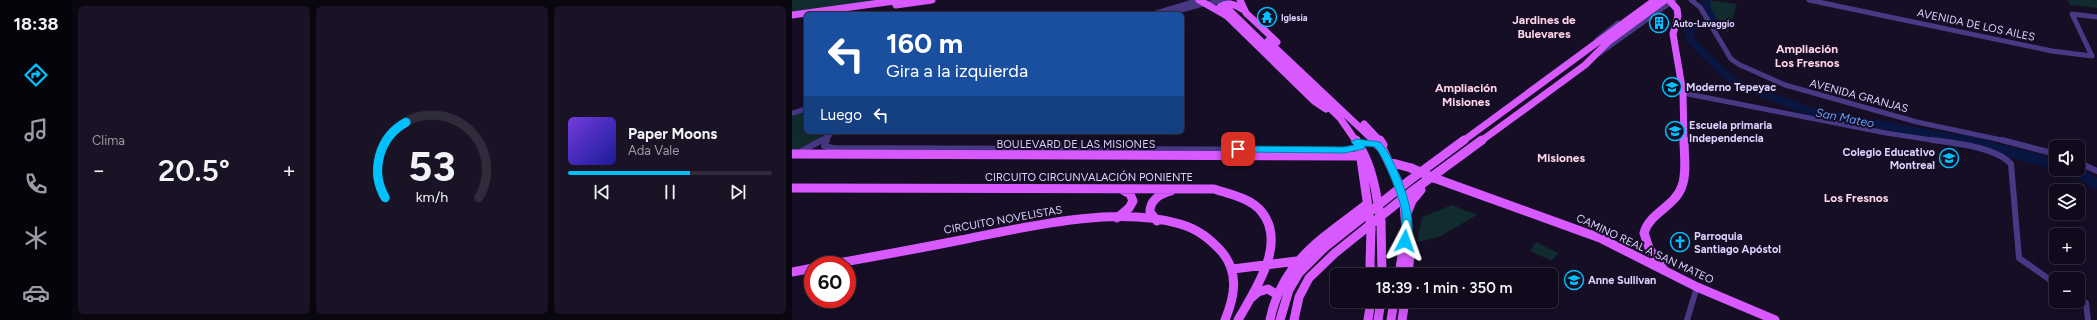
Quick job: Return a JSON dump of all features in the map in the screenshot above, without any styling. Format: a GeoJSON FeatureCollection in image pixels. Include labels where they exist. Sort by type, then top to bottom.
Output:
{"type":"FeatureCollection","features":[{"type":"Feature","properties":{"kind":"main road"},"geometry":{"type":"LineString","coordinates":[[814,12],[902,0]]}},
{"type":"Feature","properties":{"kind":"main road"},"geometry":{"type":"LineString","coordinates":[[843,12],[932,0]]}},
{"type":"Feature","properties":{"kind":"main road"},"geometry":{"type":"LineString","coordinates":[[1240,0],[1242,9]]}},
{"type":"Feature","properties":{"kind":"main road"},"geometry":{"type":"LineString","coordinates":[[1280,320],[1289,290],[1299,273],[1324,248],[1410,180],[1650,2],[1656,0]]}},
{"type":"Feature","properties":{"kind":"main road"},"geometry":{"type":"LineString","coordinates":[[1201,1],[1227,16]]}},
{"type":"Feature","properties":{"kind":"main road"},"geometry":{"type":"LineString","coordinates":[[1294,320],[1299,297],[1307,282],[1335,253],[1411,192],[1585,65],[1600,52],[1608,42],[1656,7],[1670,1],[1677,9],[1678,16],[1673,34],[1683,93],[1683,184],[1679,193],[1647,222],[1644,230],[1648,248],[1664,270]]}},
{"type":"Feature","properties":{"kind":"main road"},"geometry":{"type":"LineString","coordinates":[[1340,118],[1314,101],[1227,16],[1220,7],[1221,5],[1232,3],[1242,9],[1377,136],[1383,146],[1380,147]]}},
{"type":"Feature","properties":{"kind":"main road"},"geometry":{"type":"LineString","coordinates":[[1229,5],[1340,118],[1370,164],[1381,222],[1382,268]]}},
{"type":"Feature","properties":{"kind":"main road"},"geometry":{"type":"LineString","coordinates":[[1229,5],[1380,147],[1389,162],[1407,213],[1405,241],[1400,268]]}},
{"type":"Feature","properties":{"kind":"main road"},"geometry":{"type":"LineString","coordinates":[[792,15],[804,13]]}},
{"type":"Feature","properties":{"kind":"main road"},"geometry":{"type":"LineString","coordinates":[[792,19],[804,17]]}},
{"type":"Feature","properties":{"kind":"main road"},"geometry":{"type":"LineString","coordinates":[[1359,148],[1380,147]]}},
{"type":"Feature","properties":{"kind":"main road"},"geometry":{"type":"LineString","coordinates":[[1359,148],[1371,229],[1371,268]]}},
{"type":"Feature","properties":{"kind":"main road","name":"BOULEVARD DE LAS MISIONES"},"geometry":{"type":"LineString","coordinates":[[792,154],[1359,148]]}},
{"type":"Feature","properties":{"kind":"main road","name":"CAMINO REAL A SAN MATEO"},"geometry":{"type":"LineString","coordinates":[[1389,162],[1411,168],[1600,238],[1697,287],[1775,320]]}},
{"type":"Feature","properties":{"kind":"main road"},"geometry":{"type":"LineString","coordinates":[[1407,213],[1416,195],[1435,178]]}},
{"type":"Feature","properties":{"kind":"main road","name":"CIRCUITO CIRCUNVALACIÓN PONIENTE"},"geometry":{"type":"LineString","coordinates":[[792,188],[1214,188],[1250,203],[1260,210],[1268,220],[1272,232],[1271,251],[1267,264],[1238,320]]}},
{"type":"Feature","properties":{"kind":"main road"},"geometry":{"type":"LineString","coordinates":[[792,191],[808,188]]}},
{"type":"Feature","properties":{"kind":"main road"},"geometry":{"type":"LineString","coordinates":[[1117,218],[1129,208],[1133,201],[1128,192],[1118,188]]}},
{"type":"Feature","properties":{"kind":"main road"},"geometry":{"type":"LineString","coordinates":[[1157,221],[1150,212],[1152,200],[1163,193],[1182,189]]}},
{"type":"Feature","properties":{"kind":"main road"},"geometry":{"type":"LineString","coordinates":[[1270,320],[1276,294],[1297,262],[1368,206]]}},
{"type":"Feature","properties":{"kind":"main road","name":"CIRCUITO NOVELISTAS"},"geometry":{"type":"LineString","coordinates":[[856,259],[1016,228],[1067,221],[1117,218],[1157,221],[1191,228],[1204,234],[1216,242],[1225,253],[1233,269],[1235,286],[1232,305],[1225,320]]}},
{"type":"Feature","properties":{"kind":"main road"},"geometry":{"type":"LineString","coordinates":[[1405,241],[1410,254],[1409,268]]}},
{"type":"Feature","properties":{"kind":"main road"},"geometry":{"type":"LineString","coordinates":[[1233,269],[1267,264],[1297,262]]}},
{"type":"Feature","properties":{"kind":"main road"},"geometry":{"type":"LineString","coordinates":[[1370,265],[1374,268]]}},
{"type":"Feature","properties":{"kind":"main road"},"geometry":{"type":"LineString","coordinates":[[792,272],[804,270]]}},
{"type":"Feature","properties":{"kind":"main road"},"geometry":{"type":"LineString","coordinates":[[1232,305],[1247,303],[1263,290],[1272,291],[1276,294]]}},
{"type":"Feature","properties":{"kind":"main road"},"geometry":{"type":"LineString","coordinates":[[1368,320],[1370,308]]}},
{"type":"Feature","properties":{"kind":"main road"},"geometry":{"type":"LineString","coordinates":[[1378,320],[1380,308]]}},
{"type":"Feature","properties":{"kind":"main road"},"geometry":{"type":"LineString","coordinates":[[1391,320],[1393,308]]}},
{"type":"Feature","properties":{"kind":"main road"},"geometry":{"type":"LineString","coordinates":[[1402,320],[1404,308]]}},
{"type":"Feature","properties":{"kind":"street","name":"AVENIDA GRANJAS"},"geometry":{"type":"LineString","coordinates":[[1691,0],[1700,7],[1731,59],[1740,65],[1785,85],[1917,122],[1990,137],[2049,152]]}},
{"type":"Feature","properties":{"kind":"street","name":"AVENIDA DE LOS AILES"},"geometry":{"type":"LineString","coordinates":[[1809,0],[2002,41],[2082,56],[2092,56],[2072,14],[2097,17]]}},
{"type":"Feature","properties":{"kind":"street"},"geometry":{"type":"LineString","coordinates":[[1172,12],[1201,1]]}},
{"type":"Feature","properties":{"kind":"street"},"geometry":{"type":"LineString","coordinates":[[1160,12],[1201,1],[1229,5]]}},
{"type":"Feature","properties":{"kind":"street"},"geometry":{"type":"LineString","coordinates":[[1600,52],[1611,46],[1670,1]]}},
{"type":"Feature","properties":{"kind":"street"},"geometry":{"type":"LineString","coordinates":[[1683,93],[1749,104],[1911,138],[1954,144],[2000,155],[2009,160],[2013,166],[2019,258],[2049,279]]}},
{"type":"Feature","properties":{"kind":"street"},"geometry":{"type":"LineString","coordinates":[[792,113],[804,110]]}},
{"type":"Feature","properties":{"kind":"street"},"geometry":{"type":"LineString","coordinates":[[792,154],[809,149],[831,134]]}},
{"type":"Feature","properties":{"kind":"street","name":"BOULEVARD DE LAS MISIONES"},"geometry":{"type":"LineString","coordinates":[[831,134],[824,146],[833,148],[926,147],[1344,150],[1359,148]]}},
{"type":"Feature","properties":{"kind":"street"},"geometry":{"type":"LineString","coordinates":[[2085,165],[2097,171]]}},
{"type":"Feature","properties":{"kind":"street"},"geometry":{"type":"LineString","coordinates":[[1687,320],[1697,287]]}},
{"type":"Feature","properties":{"kind":"street"},"geometry":{"type":"LineString","coordinates":[[2085,302],[2088,320]]}},
{"type":"Feature","properties":{"kind":"green space"},"geometry":{"type":"Polygon","coordinates":[[[792,0],[897,0],[804,12],[804,13],[792,15],[792,0]]]}},
{"type":"Feature","properties":{"kind":"green space"},"geometry":{"type":"Polygon","coordinates":[[[1707,0],[1737,4],[1728,32],[1718,30],[1713,24],[1716,23],[1707,0]]]}},
{"type":"Feature","properties":{"kind":"green space"},"geometry":{"type":"Polygon","coordinates":[[[2067,0],[2097,0],[2097,8],[2070,5],[2067,0]]]}},
{"type":"Feature","properties":{"kind":"green space"},"geometry":{"type":"Polygon","coordinates":[[[804,112],[804,134],[824,134],[813,143],[792,152],[792,115],[804,112]]]}},
{"type":"Feature","properties":{"kind":"green space"},"geometry":{"type":"Polygon","coordinates":[[[1452,205],[1477,215],[1439,237],[1417,242],[1422,217],[1452,205]]]}},
{"type":"Feature","properties":{"kind":"green space"},"geometry":{"type":"Polygon","coordinates":[[[1536,242],[1558,253],[1552,261],[1530,251],[1536,242]]]}},
{"type":"Feature","properties":{"kind":"waterway","name":"San Mateo"},"geometry":{"type":"LineString","coordinates":[[1706,2],[1707,10],[1715,23],[1687,28],[1691,41],[1732,81],[1809,111],[1967,141]]}},
{"type":"Feature","properties":{"kind":"waterway","name":"San Mateo"},"geometry":{"type":"LineString","coordinates":[[1967,141],[2049,162]]}},
{"type":"Feature","properties":{"kind":"waterway","name":"San Mateo"},"geometry":{"type":"LineString","coordinates":[[2084,176],[2097,184]]}},
{"type":"Feature","properties":{"kind":"place","name":"Iglesia"},"geometry":{"type":"Point","coordinates":[1267,17]}},
{"type":"Feature","properties":{"kind":"place","name":"Auto-Lavaggio"},"geometry":{"type":"Point","coordinates":[1659,23]}},
{"type":"Feature","properties":{"kind":"place","name":"Moderno Tepeyac"},"geometry":{"type":"Point","coordinates":[1672,87]}},
{"type":"Feature","properties":{"kind":"place","name":"Escuela primaria Independencia"},"geometry":{"type":"Point","coordinates":[1675,131]}},
{"type":"Feature","properties":{"kind":"place","name":"Colegio Educativo Montreal"},"geometry":{"type":"Point","coordinates":[1949,158]}},
{"type":"Feature","properties":{"kind":"place","name":"Parroquia Santiago Apóstol"},"geometry":{"type":"Point","coordinates":[1680,242]}},
{"type":"Feature","properties":{"kind":"place","name":"Anne Sullivan"},"geometry":{"type":"Point","coordinates":[1574,280]}},
{"type":"Feature","properties":{"kind":"district","name":"Jardines de Bulevares"},"geometry":{"type":"Point","coordinates":[1544,27]}},
{"type":"Feature","properties":{"kind":"district","name":"Ampliación Los Fresnos"},"geometry":{"type":"Point","coordinates":[1807,56]}},
{"type":"Feature","properties":{"kind":"district","name":"Ampliación Misiones"},"geometry":{"type":"Point","coordinates":[1466,95]}},
{"type":"Feature","properties":{"kind":"district","name":"Misiones"},"geometry":{"type":"Point","coordinates":[1561,158]}},
{"type":"Feature","properties":{"kind":"district","name":"Los Fresnos"},"geometry":{"type":"Point","coordinates":[1856,198]}},
{"type":"Feature","properties":{"kind":"route"},"geometry":{"type":"LineString","coordinates":[[1238,149],[1350,150],[1361,147],[1356,142],[1377,144],[1385,152],[1392,168],[1407,213],[1405,241]]}}]}
